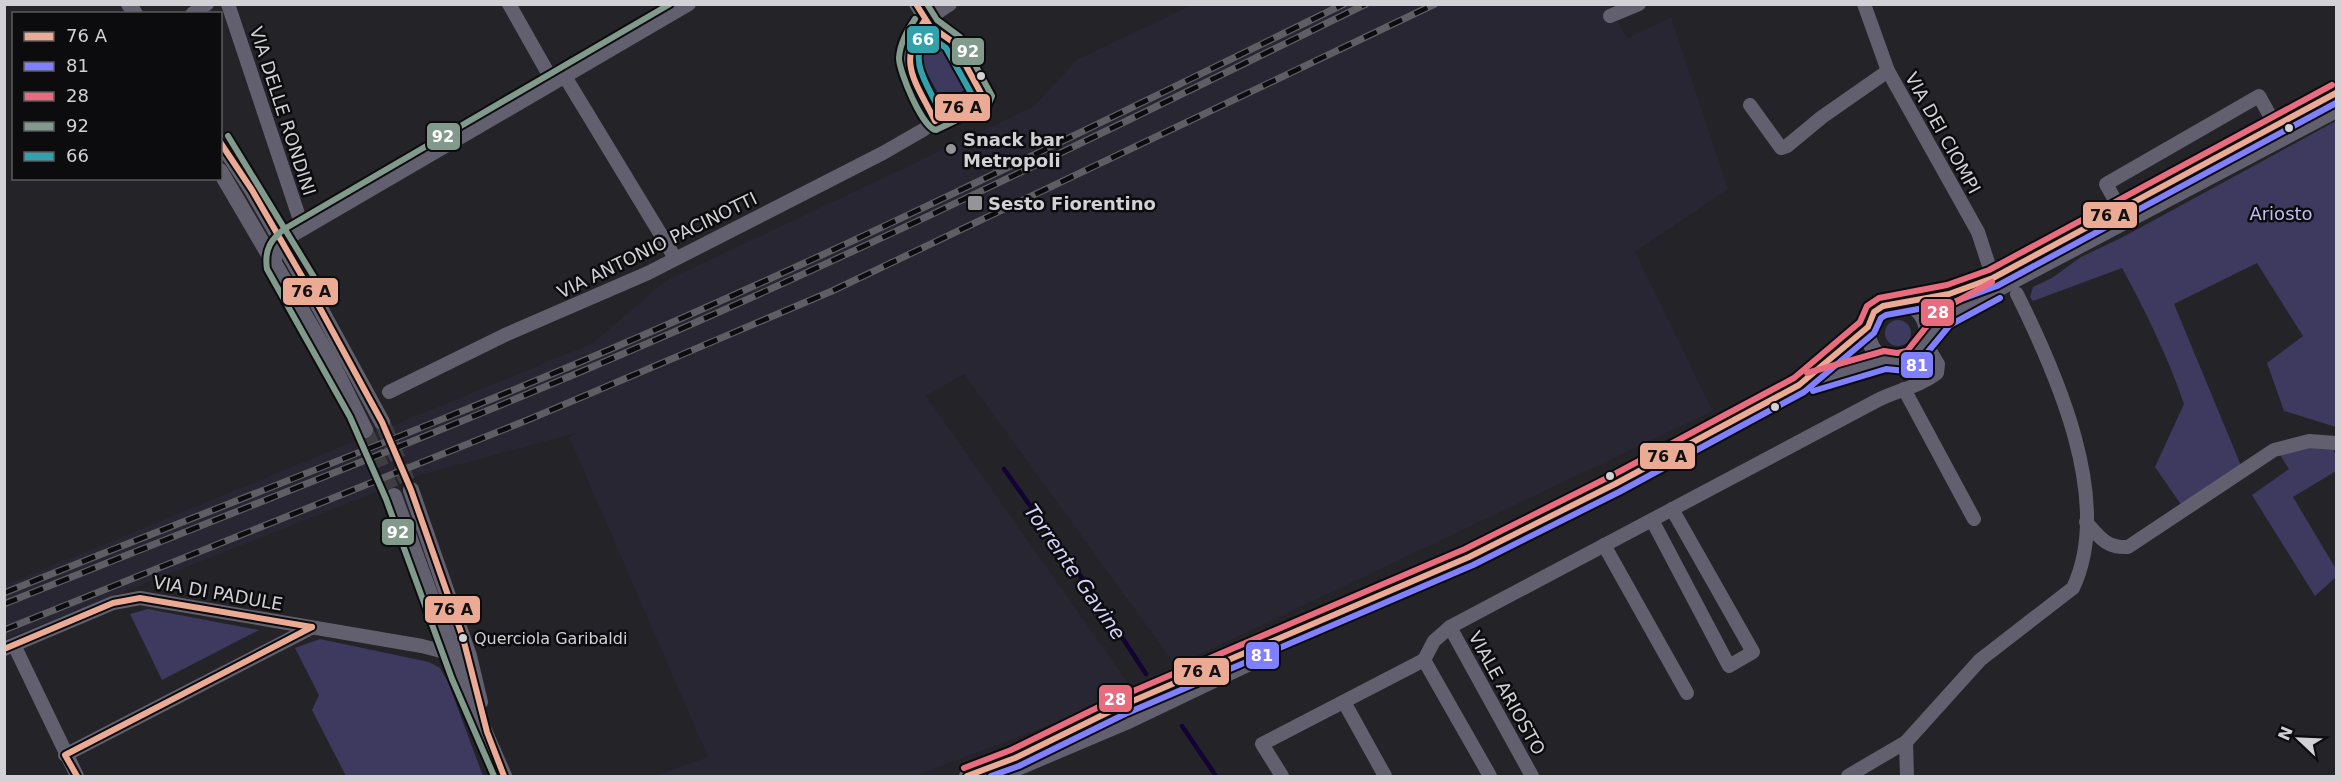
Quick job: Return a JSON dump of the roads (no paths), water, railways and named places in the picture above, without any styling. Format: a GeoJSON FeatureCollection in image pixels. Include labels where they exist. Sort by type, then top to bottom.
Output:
{"type":"FeatureCollection","features":[{"type":"Feature","properties":{"kind":"street","name":"VIA DELLE RONDINI"},"geometry":{"type":"LineString","coordinates":[[228,4],[303,228]]}},
{"type":"Feature","properties":{"kind":"street"},"geometry":{"type":"LineString","coordinates":[[509,4],[675,258]]}},
{"type":"Feature","properties":{"kind":"street"},"geometry":{"type":"LineString","coordinates":[[275,266],[274,253],[282,241],[558,78],[689,4]]}},
{"type":"Feature","properties":{"kind":"street"},"geometry":{"type":"LineString","coordinates":[[916,4],[925,20]]}},
{"type":"Feature","properties":{"kind":"street"},"geometry":{"type":"LineString","coordinates":[[935,121],[908,68],[907,56],[909,44],[925,20],[950,4]]}},
{"type":"Feature","properties":{"kind":"street"},"geometry":{"type":"LineString","coordinates":[[1610,16],[1639,4]]}},
{"type":"Feature","properties":{"kind":"street","name":"VIA DEI CIOMPI"},"geometry":{"type":"LineString","coordinates":[[1864,4],[1888,71],[1978,232],[1993,278]]}},
{"type":"Feature","properties":{"kind":"street","name":"VIA ANTONIO PACINOTTI"},"geometry":{"type":"LineString","coordinates":[[389,393],[505,335],[675,258],[883,153],[935,121],[983,97],[953,42],[936,32],[925,20]]}},
{"type":"Feature","properties":{"kind":"street"},"geometry":{"type":"LineString","coordinates":[[1750,105],[1780,147],[1787,146],[1822,117],[1888,71]]}},
{"type":"Feature","properties":{"kind":"street"},"geometry":{"type":"LineString","coordinates":[[2337,93],[1993,278],[1949,294],[1883,306],[1874,312],[1868,327],[1870,345],[1879,357],[1886,360],[1896,363],[1911,360],[1939,324],[1956,311],[2014,288],[2257,150],[2337,110]]}},
{"type":"Feature","properties":{"kind":"street"},"geometry":{"type":"LineString","coordinates":[[2121,210],[2106,184],[2259,96],[2278,130],[2257,150]]}},
{"type":"Feature","properties":{"kind":"street"},"geometry":{"type":"LineString","coordinates":[[222,144],[282,241],[382,422]]}},
{"type":"Feature","properties":{"kind":"street"},"geometry":{"type":"LineString","coordinates":[[222,174],[329,357],[365,430]]}},
{"type":"Feature","properties":{"kind":"street"},"geometry":{"type":"LineString","coordinates":[[1848,777],[1906,742],[1980,660],[2073,588],[2081,570],[2086,522],[2083,479],[2074,430],[2043,346],[2014,288]]}},
{"type":"Feature","properties":{"kind":"street"},"geometry":{"type":"LineString","coordinates":[[1282,777],[1262,744],[1424,660],[1434,641],[1450,627],[1878,400],[1925,382],[1937,373],[1938,364],[1926,343],[1926,321],[1913,306],[1904,302]]}},
{"type":"Feature","properties":{"kind":"street"},"geometry":{"type":"LineString","coordinates":[[998,777],[1126,722],[1340,619],[1362,605],[1469,557],[1590,497],[1799,385],[1868,327]]}},
{"type":"Feature","properties":{"kind":"street"},"geometry":{"type":"LineString","coordinates":[[1799,385],[1886,360]]}},
{"type":"Feature","properties":{"kind":"street"},"geometry":{"type":"LineString","coordinates":[[1905,389],[1974,519]]}},
{"type":"Feature","properties":{"kind":"street"},"geometry":{"type":"LineString","coordinates":[[2086,522],[2104,543],[2116,548],[2128,547],[2274,450],[2309,441],[2336,444]]}},
{"type":"Feature","properties":{"kind":"street"},"geometry":{"type":"LineString","coordinates":[[411,490],[463,636],[487,732]]}},
{"type":"Feature","properties":{"kind":"street"},"geometry":{"type":"LineString","coordinates":[[394,496],[444,633],[504,777]]}},
{"type":"Feature","properties":{"kind":"street"},"geometry":{"type":"LineString","coordinates":[[1652,520],[1729,666],[1753,652],[1672,509]]}},
{"type":"Feature","properties":{"kind":"street"},"geometry":{"type":"LineString","coordinates":[[1604,545],[1687,693]]}},
{"type":"Feature","properties":{"kind":"street","name":"VIA DI PADULE"},"geometry":{"type":"LineString","coordinates":[[9,647],[113,603],[140,598],[441,651],[455,661]]}},
{"type":"Feature","properties":{"kind":"street"},"geometry":{"type":"LineString","coordinates":[[967,777],[1015,758],[1131,701],[1340,611],[1362,605]]}},
{"type":"Feature","properties":{"kind":"street"},"geometry":{"type":"LineString","coordinates":[[65,755],[312,627]]}},
{"type":"Feature","properties":{"kind":"street","name":"VIALE ARIOSTO"},"geometry":{"type":"LineString","coordinates":[[1450,627],[1532,777]]}},
{"type":"Feature","properties":{"kind":"street","name":"VIA DI PADULE"},"geometry":{"type":"LineString","coordinates":[[397,643],[426,639],[444,633],[454,632],[463,636]]}},
{"type":"Feature","properties":{"kind":"street"},"geometry":{"type":"LineString","coordinates":[[9,647],[77,777]]}},
{"type":"Feature","properties":{"kind":"street"},"geometry":{"type":"LineString","coordinates":[[1424,660],[1490,777]]}},
{"type":"Feature","properties":{"kind":"street"},"geometry":{"type":"LineString","coordinates":[[1344,702],[1385,777]]}},
{"type":"Feature","properties":{"kind":"street"},"geometry":{"type":"LineString","coordinates":[[1906,742],[1907,777]]}},
{"type":"Feature","properties":{"kind":"waterway","name":"Torrente Gavine"},"geometry":{"type":"LineString","coordinates":[[1004,469],[1097,599],[1146,674]]}},
{"type":"Feature","properties":{"kind":"waterway","name":"Torrente Gavine"},"geometry":{"type":"LineString","coordinates":[[1182,726],[1216,776]]}},
{"type":"Feature","properties":{"kind":"tunnel"},"geometry":{"type":"LineString","coordinates":[[382,422],[411,490]]}},
{"type":"Feature","properties":{"kind":"tunnel"},"geometry":{"type":"LineString","coordinates":[[365,430],[394,496]]}},
{"type":"Feature","properties":{"kind":"railway"},"geometry":{"type":"LineString","coordinates":[[4,593],[423,427],[673,322],[926,206],[1344,4]]}},
{"type":"Feature","properties":{"kind":"railway"},"geometry":{"type":"LineString","coordinates":[[4,604],[426,436],[676,331],[936,212],[1366,4]]}},
{"type":"Feature","properties":{"kind":"railway"},"geometry":{"type":"LineString","coordinates":[[4,630],[530,419],[832,291],[1435,4]]}},
{"type":"Feature","properties":{"kind":"place","name":"Snack bar Metropoli"},"geometry":{"type":"Point","coordinates":[951,149]}},
{"type":"Feature","properties":{"kind":"place","name":"Sesto Fiorentino"},"geometry":{"type":"Point","coordinates":[975,203]}},
{"type":"Feature","properties":{"kind":"place","name":"Querciola Garibaldi"},"geometry":{"type":"Point","coordinates":[463,638]}},
{"type":"Feature","properties":{"kind":"park label","name":"Ariosto"},"geometry":{"type":"Point","coordinates":[2281,213]}}]}
